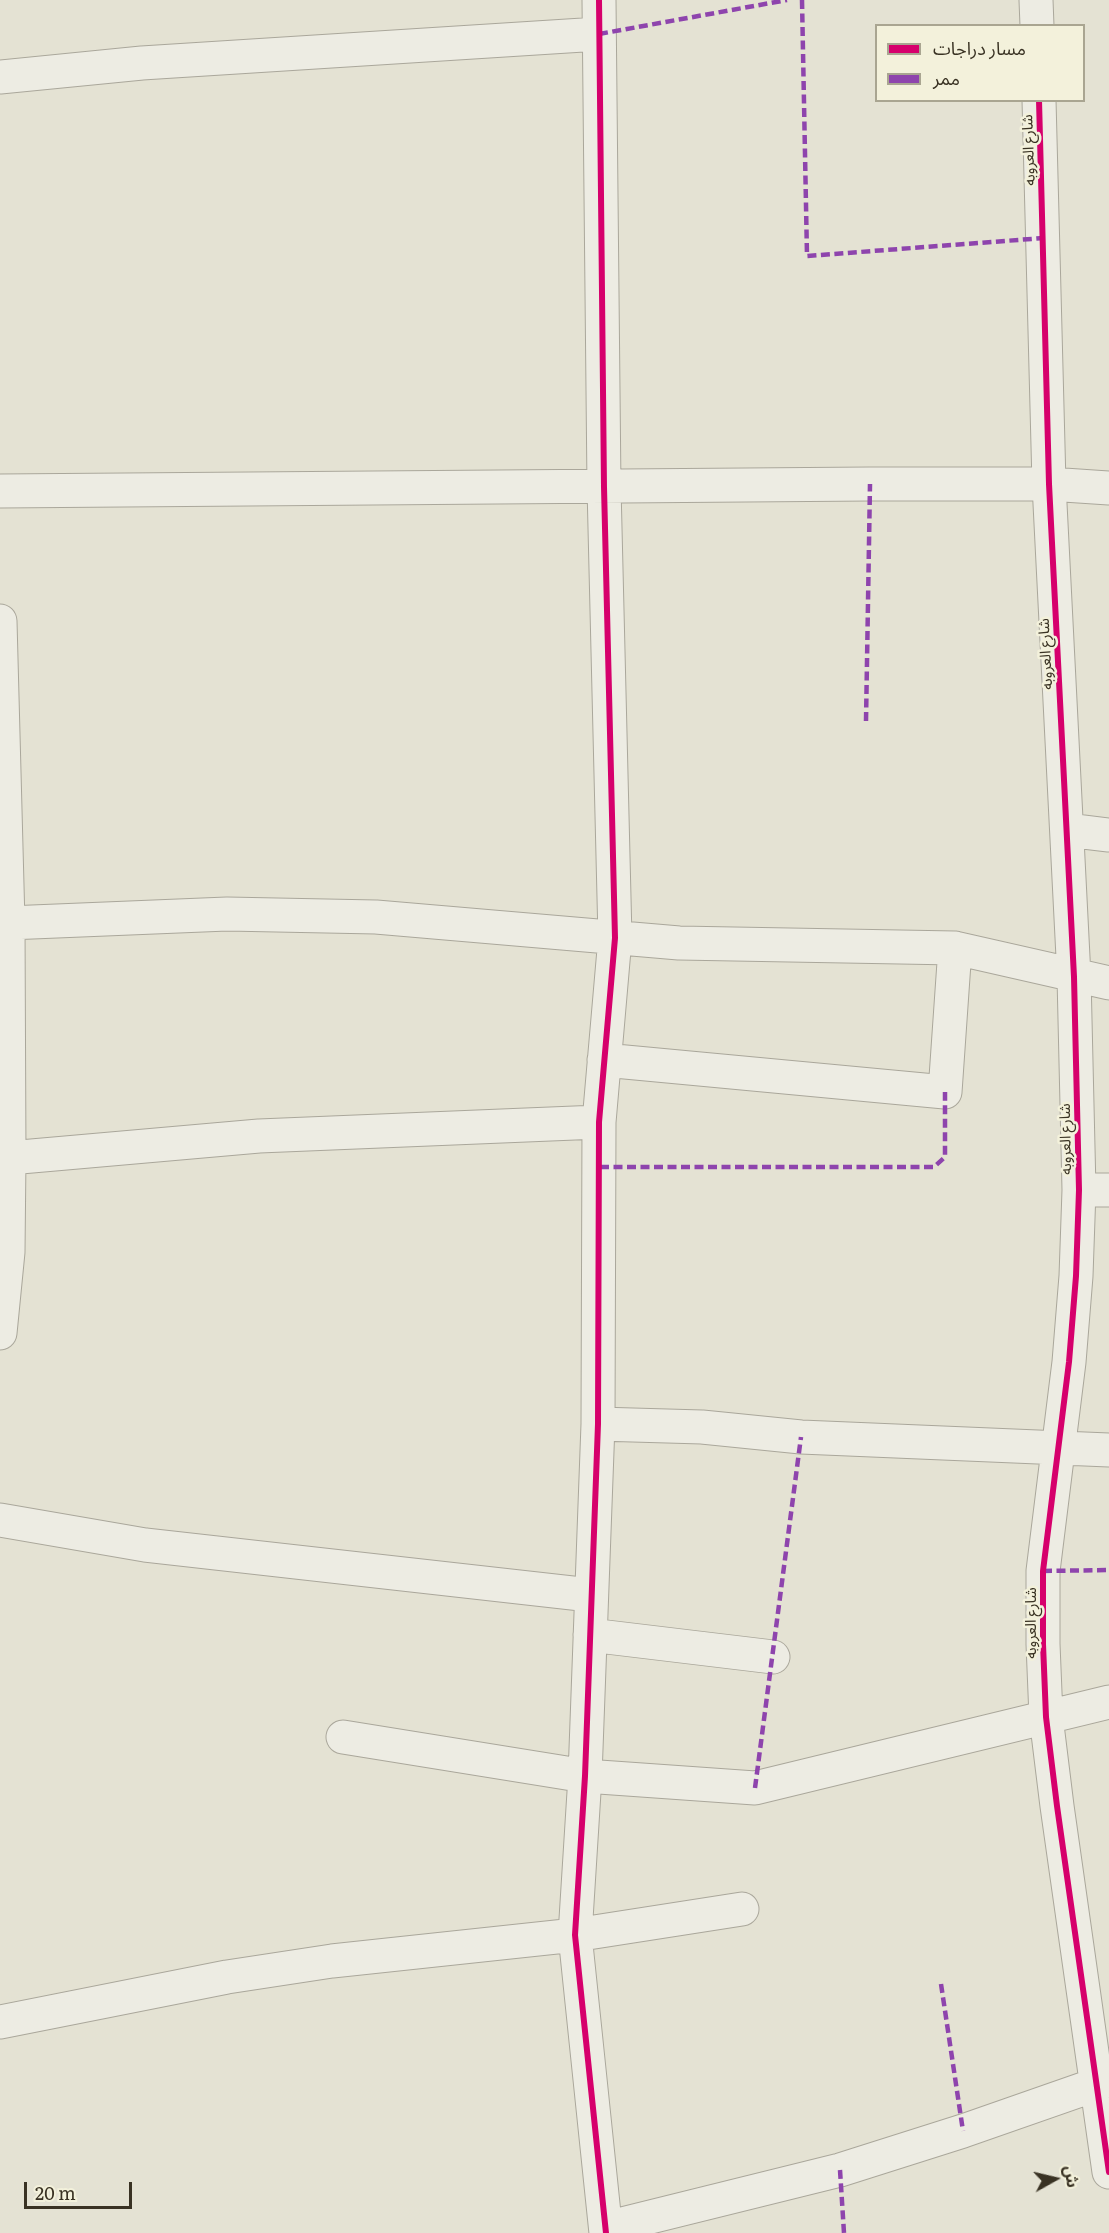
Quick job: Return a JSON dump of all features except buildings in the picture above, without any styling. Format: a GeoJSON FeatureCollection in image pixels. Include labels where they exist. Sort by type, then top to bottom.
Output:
{"type":"FeatureCollection","features":[{"type":"Feature","properties":{"kind":"street"},"geometry":{"type":"LineString","coordinates":[[599,0],[604,487],[615,938],[599,1122],[598,1424],[585,1776],[575,1935],[606,2231],[840,2170],[963,2131],[1103,2081]]}},
{"type":"Feature","properties":{"kind":"street"},"geometry":{"type":"LineString","coordinates":[[1036,0],[1037,24]]}},
{"type":"Feature","properties":{"kind":"street"},"geometry":{"type":"LineString","coordinates":[[0,76],[142,63],[599,34]]}},
{"type":"Feature","properties":{"kind":"street","name":"شارع العروبه"},"geometry":{"type":"LineString","coordinates":[[1039,102],[1049,484],[1074,977],[1094,1190],[1076,1276],[1069,1362],[1043,1571],[1046,1717],[1056,1806],[1103,2081],[1109,2172]]}},
{"type":"Feature","properties":{"kind":"street"},"geometry":{"type":"LineString","coordinates":[[0,491],[1049,484],[1109,488]]}},
{"type":"Feature","properties":{"kind":"street"},"geometry":{"type":"LineString","coordinates":[[0,621],[8,923],[6,1144],[8,1252],[0,1333]]}},
{"type":"Feature","properties":{"kind":"street"},"geometry":{"type":"LineString","coordinates":[[1067,830],[1109,835]]}},
{"type":"Feature","properties":{"kind":"street"},"geometry":{"type":"LineString","coordinates":[[8,923],[227,914],[376,917],[702,944],[955,948],[1074,977],[1109,983]]}},
{"type":"Feature","properties":{"kind":"street"},"geometry":{"type":"LineString","coordinates":[[604,1060],[945,1092],[955,948]]}},
{"type":"Feature","properties":{"kind":"street"},"geometry":{"type":"LineString","coordinates":[[6,1144],[599,1122]]}},
{"type":"Feature","properties":{"kind":"street"},"geometry":{"type":"LineString","coordinates":[[598,1424],[702,1427],[812,1437],[1109,1450]]}},
{"type":"Feature","properties":{"kind":"street"},"geometry":{"type":"LineString","coordinates":[[0,1520],[145,1545],[590,1594]]}},
{"type":"Feature","properties":{"kind":"street"},"geometry":{"type":"LineString","coordinates":[[590,1635],[773,1657]]}},
{"type":"Feature","properties":{"kind":"street"},"geometry":{"type":"LineString","coordinates":[[343,1737],[585,1776],[755,1788],[1109,1702]]}},
{"type":"Feature","properties":{"kind":"street"},"geometry":{"type":"LineString","coordinates":[[0,2022],[239,1975],[332,1961],[575,1935],[742,1909]]}},
{"type":"Feature","properties":{"kind":"marked path"},"geometry":{"type":"LineString","coordinates":[[599,34],[787,0]]}},
{"type":"Feature","properties":{"kind":"marked path"},"geometry":{"type":"LineString","coordinates":[[802,0],[807,256],[1044,238]]}},
{"type":"Feature","properties":{"kind":"marked path"},"geometry":{"type":"LineString","coordinates":[[866,721],[870,484]]}},
{"type":"Feature","properties":{"kind":"marked path"},"geometry":{"type":"LineString","coordinates":[[600,1167],[934,1167],[945,1157],[945,1092]]}},
{"type":"Feature","properties":{"kind":"marked path"},"geometry":{"type":"LineString","coordinates":[[755,1788],[801,1437]]}},
{"type":"Feature","properties":{"kind":"marked path"},"geometry":{"type":"LineString","coordinates":[[1043,1571],[1109,1570]]}},
{"type":"Feature","properties":{"kind":"marked path"},"geometry":{"type":"LineString","coordinates":[[941,1984],[963,2131]]}},
{"type":"Feature","properties":{"kind":"marked path"},"geometry":{"type":"LineString","coordinates":[[840,2170],[844,2233]]}},
{"type":"Feature","properties":{"kind":"cycle path"},"geometry":{"type":"LineString","coordinates":[[599,0],[604,487],[615,938],[599,1122],[598,1424],[585,1776],[575,1935],[606,2233]]}},
{"type":"Feature","properties":{"kind":"cycle path"},"geometry":{"type":"LineString","coordinates":[[1039,102],[1049,484],[1074,977],[1079,1190],[1076,1276],[1069,1362],[1043,1571],[1043,1644],[1046,1717],[1057,1806],[1109,2172]]}}]}
